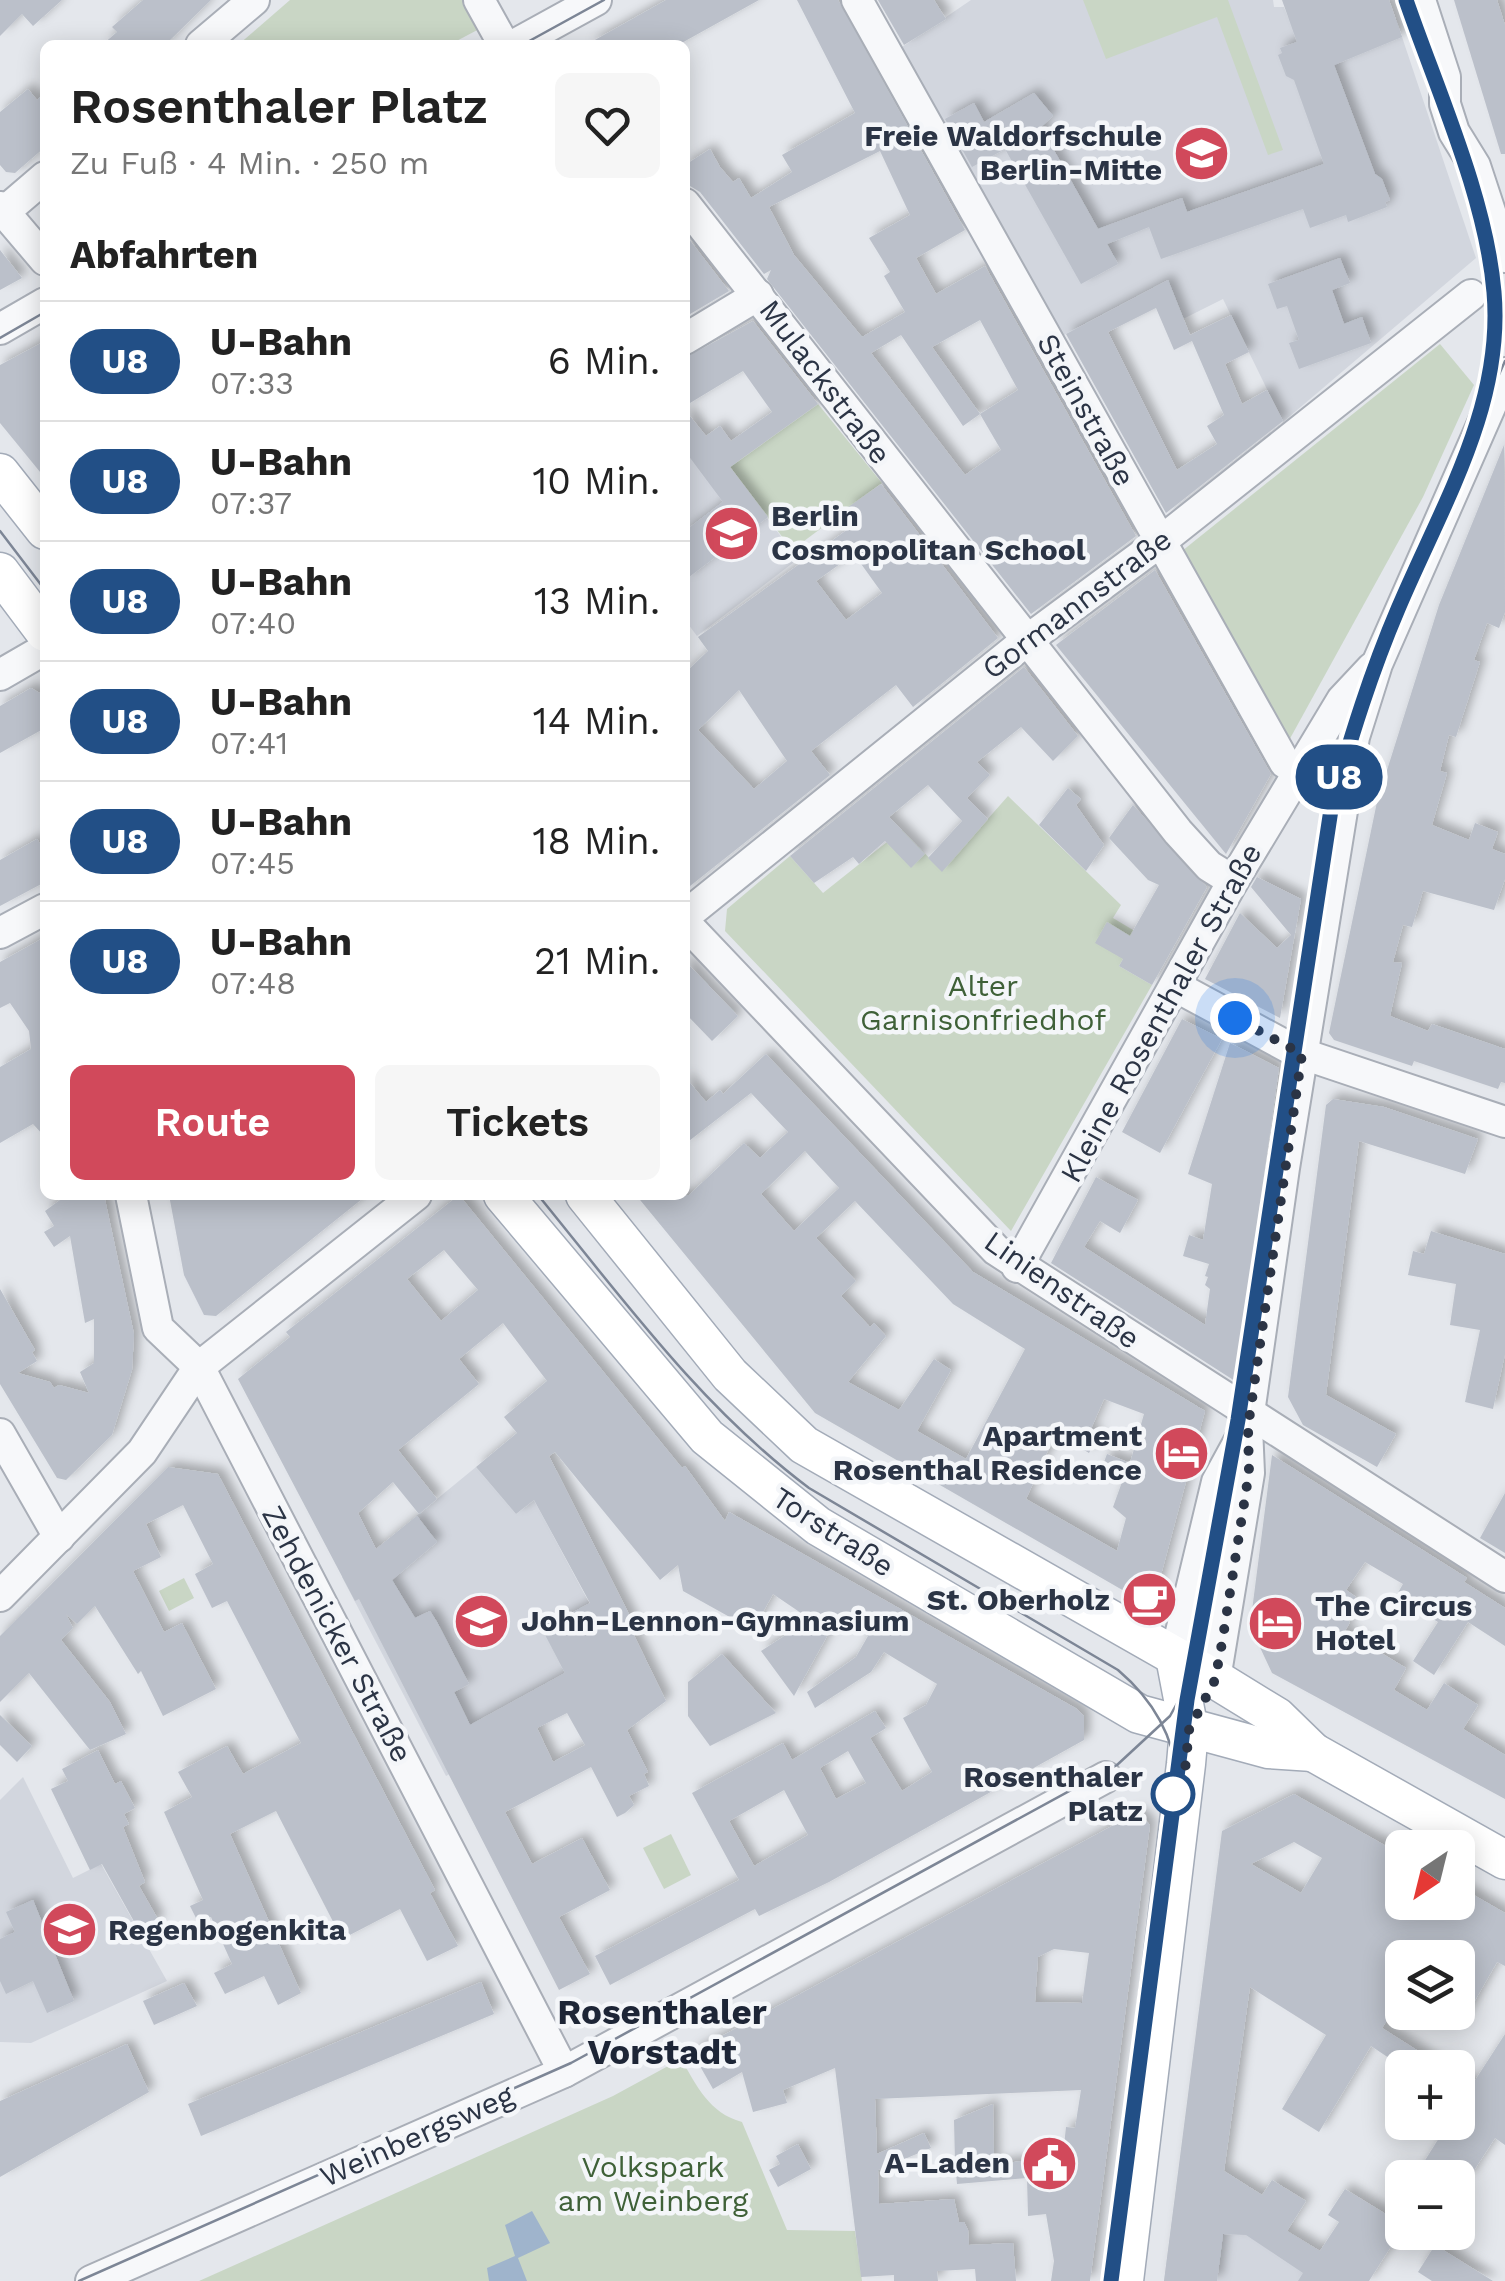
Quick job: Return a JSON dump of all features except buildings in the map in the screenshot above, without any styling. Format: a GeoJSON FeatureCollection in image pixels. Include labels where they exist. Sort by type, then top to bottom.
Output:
{"type":"FeatureCollection","features":[{"type":"Feature","properties":{"kind":"main road"},"geometry":{"type":"LineString","coordinates":[[0,473],[40,524]]}},
{"type":"Feature","properties":{"kind":"main road"},"geometry":{"type":"LineString","coordinates":[[0,572],[40,625]]}},
{"type":"Feature","properties":{"kind":"main road","name":"Torstraße"},"geometry":{"type":"LineString","coordinates":[[506,1200],[707,1437],[745,1472],[848,1545],[1103,1696],[1189,1730],[1268,1749],[1314,1752]]}},
{"type":"Feature","properties":{"kind":"main road","name":"Torstraße"},"geometry":{"type":"LineString","coordinates":[[589,1200],[730,1375],[804,1445],[1174,1657]]}},
{"type":"Feature","properties":{"kind":"main road"},"geometry":{"type":"LineString","coordinates":[[1124,2281],[1189,1730],[1174,1657]]}},
{"type":"Feature","properties":{"kind":"main road"},"geometry":{"type":"LineString","coordinates":[[1174,1657],[1215,1680],[1189,1730]]}},
{"type":"Feature","properties":{"kind":"main road","name":"Torstraße"},"geometry":{"type":"LineString","coordinates":[[1215,1680],[1278,1717],[1314,1752],[1505,1860]]}},
{"type":"Feature","properties":{"kind":"street"},"geometry":{"type":"LineString","coordinates":[[207,40],[254,0]]}},
{"type":"Feature","properties":{"kind":"street"},"geometry":{"type":"LineString","coordinates":[[479,0],[501,40]]}},
{"type":"Feature","properties":{"kind":"street"},"geometry":{"type":"LineString","coordinates":[[553,35],[596,0]]}},
{"type":"Feature","properties":{"kind":"street","name":"Steinstraße"},"geometry":{"type":"LineString","coordinates":[[857,0],[1285,763],[1343,790]]}},
{"type":"Feature","properties":{"kind":"street"},"geometry":{"type":"LineString","coordinates":[[1420,0],[1445,77],[1462,98],[1474,133],[1475,166],[1505,257]]}},
{"type":"Feature","properties":{"kind":"street"},"geometry":{"type":"LineString","coordinates":[[40,181],[2,210],[40,254]]}},
{"type":"Feature","properties":{"kind":"street","name":"Mulackstraße"},"geometry":{"type":"LineString","coordinates":[[690,210],[1178,832],[1209,866],[1233,882]]}},
{"type":"Feature","properties":{"kind":"street"},"geometry":{"type":"LineString","coordinates":[[690,336],[758,295]]}},
{"type":"Feature","properties":{"kind":"street","name":"Gormannstraße"},"geometry":{"type":"LineString","coordinates":[[690,916],[1026,641],[1160,542],[1471,295]]}},
{"type":"Feature","properties":{"kind":"street"},"geometry":{"type":"LineString","coordinates":[[0,329],[40,306]]}},
{"type":"Feature","properties":{"kind":"street"},"geometry":{"type":"LineString","coordinates":[[1215,1680],[1249,1472],[1249,1421],[1343,790],[1377,664],[1505,372]]}},
{"type":"Feature","properties":{"kind":"street"},"geometry":{"type":"LineString","coordinates":[[0,675],[40,651]]}},
{"type":"Feature","properties":{"kind":"street","name":"Kleine Rosenthaler Straße"},"geometry":{"type":"LineString","coordinates":[[1018,1267],[1233,882],[1342,700],[1377,664]]}},
{"type":"Feature","properties":{"kind":"street"},"geometry":{"type":"LineString","coordinates":[[0,933],[40,912]]}},
{"type":"Feature","properties":{"kind":"street","name":"Linienstraße"},"geometry":{"type":"LineString","coordinates":[[690,925],[996,1250],[1249,1421],[1505,1577]]}},
{"type":"Feature","properties":{"kind":"street"},"geometry":{"type":"LineString","coordinates":[[1175,986],[1302,1054],[1505,1122]]}},
{"type":"Feature","properties":{"kind":"street","name":"Zehdenicker Straße"},"geometry":{"type":"LineString","coordinates":[[132,1200],[158,1328],[198,1367],[564,2072]]}},
{"type":"Feature","properties":{"kind":"street"},"geometry":{"type":"LineString","coordinates":[[0,1596],[142,1452],[198,1367],[410,1200]]}},
{"type":"Feature","properties":{"kind":"street"},"geometry":{"type":"LineString","coordinates":[[1174,1657],[1217,1482],[1249,1421]]}},
{"type":"Feature","properties":{"kind":"street"},"geometry":{"type":"LineString","coordinates":[[0,1434],[59,1537]]}},
{"type":"Feature","properties":{"kind":"street","name":"Weinbergsweg"},"geometry":{"type":"LineString","coordinates":[[90,2281],[564,2072],[1106,1777]]}},
{"type":"Feature","properties":{"kind":"shaded area","name":"Freie Waldorfschule Berlin-Mitte"},"geometry":{"type":"Polygon","coordinates":[[[971,0],[1273,0],[1274,7],[1284,7],[1289,19],[1349,37],[1396,19],[1476,258],[1283,422],[1223,299],[1183,319],[1167,281],[1064,335],[902,47],[971,0]]]}},
{"type":"Feature","properties":{"kind":"shaded area","name":"Berlin Cosmopolitan School"},"geometry":{"type":"Polygon","coordinates":[[[690,417],[798,559],[697,636],[690,627],[690,417]]]}},
{"type":"Feature","properties":{"kind":"shaded area","name":"John-Lennon-Gymnasium"},"geometry":{"type":"Polygon","coordinates":[[[476,1467],[516,1514],[534,1500],[630,1679],[446,1776],[342,1577],[476,1467]]]}},
{"type":"Feature","properties":{"kind":"shaded area","name":"Regenbogenkita"},"geometry":{"type":"Polygon","coordinates":[[[23,1777],[73,1878],[101,1864],[167,1981],[31,2043],[0,2042],[0,1800],[23,1777]]]}},
{"type":"Feature","properties":{"kind":"shaded area"},"geometry":{"type":"Polygon","coordinates":[[[1178,2176],[1207,2181],[1368,2281],[1164,2281],[1178,2176]]]}},
{"type":"Feature","properties":{"kind":"green space"},"geometry":{"type":"Polygon","coordinates":[[[290,0],[468,0],[483,27],[458,40],[244,40],[290,0]]]}},
{"type":"Feature","properties":{"kind":"green space"},"geometry":{"type":"Polygon","coordinates":[[[1083,0],[1228,0],[1283,150],[1268,155],[1217,17],[1106,59],[1083,0]]]}},
{"type":"Feature","properties":{"kind":"green space"},"geometry":{"type":"Polygon","coordinates":[[[1440,344],[1474,385],[1423,497],[1287,744],[1182,551],[1440,344]]]}},
{"type":"Feature","properties":{"kind":"green space"},"geometry":{"type":"Polygon","coordinates":[[[818,404],[882,483],[792,550],[730,467],[818,404]]]}},
{"type":"Feature","properties":{"kind":"green space","name":"Alter Garnisonfriedhof"},"geometry":{"type":"Polygon","coordinates":[[[1008,796],[1121,905],[1113,918],[1138,933],[1119,966],[1152,985],[1011,1231],[725,931],[727,909],[790,856],[823,893],[902,830],[942,871],[1008,796]]]}},
{"type":"Feature","properties":{"kind":"green space"},"geometry":{"type":"Polygon","coordinates":[[[184,1578],[194,1598],[169,1611],[159,1591],[184,1578]]]}},
{"type":"Feature","properties":{"kind":"green space"},"geometry":{"type":"Polygon","coordinates":[[[671,1834],[691,1875],[664,1889],[643,1848],[671,1834]]]}},
{"type":"Feature","properties":{"kind":"green space","name":"Volkspark am Weinberg"},"geometry":{"type":"Polygon","coordinates":[[[681,2059],[712,2105],[742,2122],[787,2230],[855,2231],[862,2281],[199,2281],[613,2096],[681,2059]]]}},
{"type":"Feature","properties":{"kind":"water"},"geometry":{"type":"Polygon","coordinates":[[[532,2211],[550,2243],[518,2258],[527,2281],[489,2281],[487,2268],[515,2256],[505,2225],[532,2211]]]}},
{"type":"Feature","properties":{"kind":"tram line"},"geometry":{"type":"LineString","coordinates":[[531,40],[604,0]]}},
{"type":"Feature","properties":{"kind":"tram line"},"geometry":{"type":"LineString","coordinates":[[0,338],[40,315]]}},
{"type":"Feature","properties":{"kind":"tram line"},"geometry":{"type":"LineString","coordinates":[[79,2281],[571,2063],[1117,1765],[1170,1716],[1190,1680],[1211,1619],[1347,739],[1367,673],[1505,361]]}},
{"type":"Feature","properties":{"kind":"tram line"},"geometry":{"type":"LineString","coordinates":[[0,531],[40,583]]}},
{"type":"Feature","properties":{"kind":"tram line"},"geometry":{"type":"LineString","coordinates":[[542,1200],[665,1350],[770,1457],[809,1488],[1118,1670],[1145,1697],[1164,1728],[1175,1763],[1178,1801],[1118,2281]]}},
{"type":"Feature","properties":{"kind":"metro line","name":"U8"},"geometry":{"type":"LineString","coordinates":[[1111,2281],[1187,1700],[1238,1420],[1332,803],[1357,716],[1397,612],[1477,430],[1494,354],[1496,323],[1490,260],[1406,0]]}},
{"type":"Feature","properties":{"kind":"place","name":"Freie Waldorfschule Berlin-Mitte"},"geometry":{"type":"Point","coordinates":[1201,153]}},
{"type":"Feature","properties":{"kind":"place","name":"Berlin Cosmopolitan School"},"geometry":{"type":"Point","coordinates":[732,533]}},
{"type":"Feature","properties":{"kind":"place","name":"Apartment Rosenthal Residence"},"geometry":{"type":"Point","coordinates":[1181,1453]}},
{"type":"Feature","properties":{"kind":"place","name":"St. Oberholz"},"geometry":{"type":"Point","coordinates":[1149,1600]}},
{"type":"Feature","properties":{"kind":"place","name":"John-Lennon-Gymnasium"},"geometry":{"type":"Point","coordinates":[482,1621]}},
{"type":"Feature","properties":{"kind":"place","name":"The Circus Hotel"},"geometry":{"type":"Point","coordinates":[1276,1623]}},
{"type":"Feature","properties":{"kind":"place","name":"Rosenthaler Platz"},"geometry":{"type":"Point","coordinates":[1173,1794]}},
{"type":"Feature","properties":{"kind":"place","name":"Regenbogenkita"},"geometry":{"type":"Point","coordinates":[69,1930]}},
{"type":"Feature","properties":{"kind":"place","name":"A-Laden"},"geometry":{"type":"Point","coordinates":[1049,2163]}},
{"type":"Feature","properties":{"kind":"district","name":"Rosenthaler Vorstadt"},"geometry":{"type":"Point","coordinates":[662,2032]}},
{"type":"Feature","properties":{"kind":"route"},"geometry":{"type":"LineString","coordinates":[[1173,1794],[1183,1791],[1189,1730],[1215,1680],[1222,1643],[1249,1472],[1248,1427],[1302,1054],[1235,1018]]}}]}
